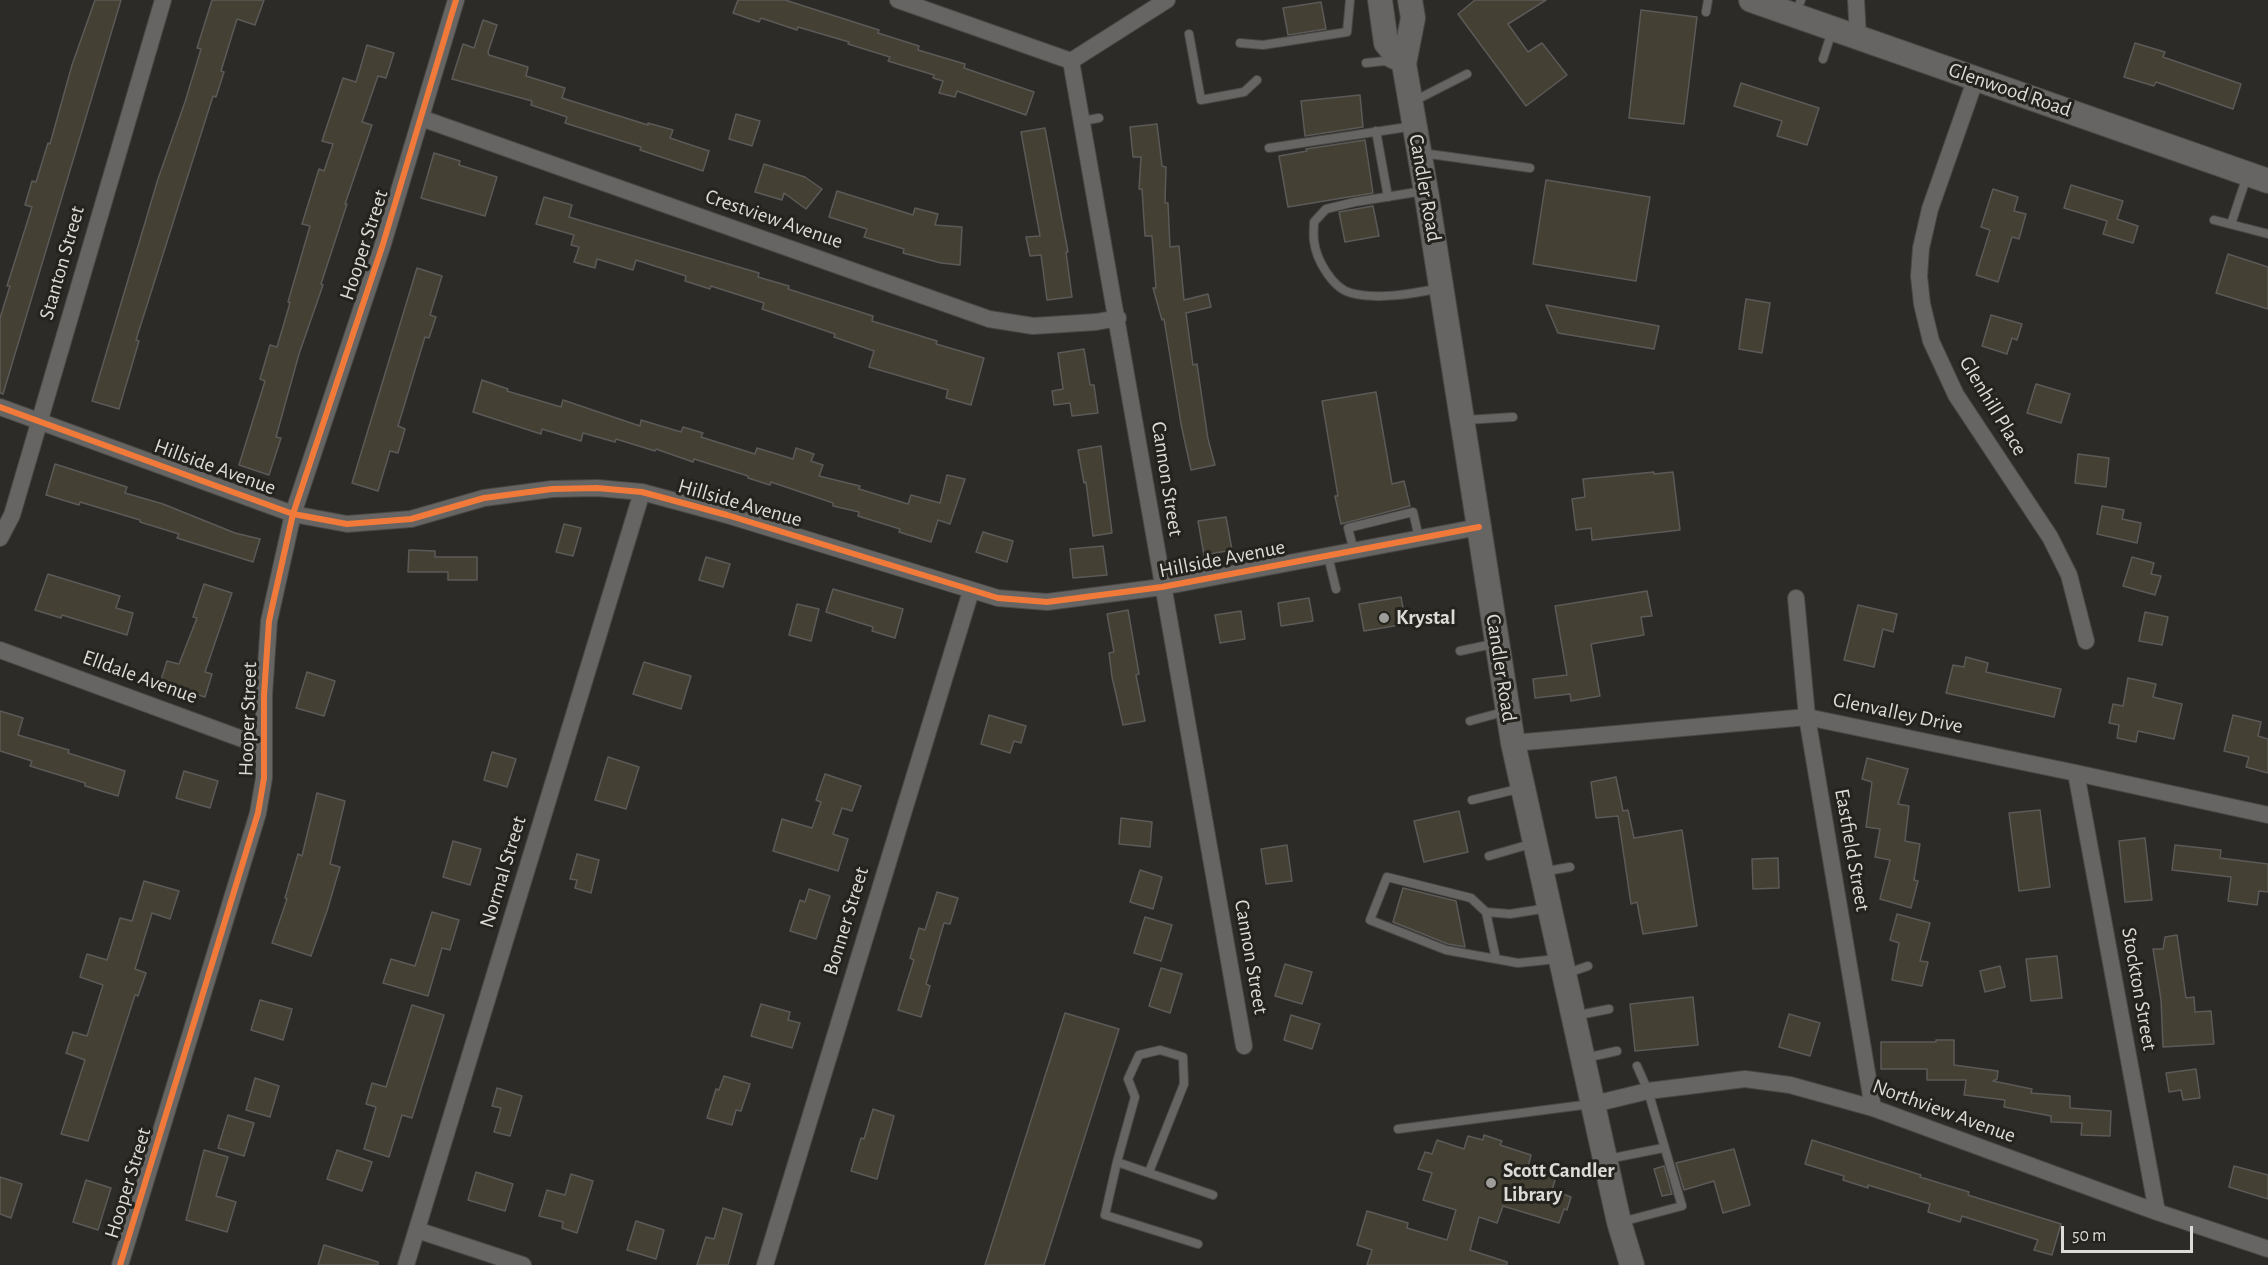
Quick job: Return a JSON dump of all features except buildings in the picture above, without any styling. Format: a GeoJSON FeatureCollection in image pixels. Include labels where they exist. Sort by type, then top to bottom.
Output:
{"type":"FeatureCollection","features":[{"type":"Feature","properties":{"kind":"main road","name":"Candler Road"},"geometry":{"type":"LineString","coordinates":[[1380,0],[1386,43],[1405,68]]}},
{"type":"Feature","properties":{"kind":"main road","name":"Candler Road"},"geometry":{"type":"LineString","coordinates":[[1410,0],[1413,18],[1405,68],[1513,743],[1619,1222],[1632,1265]]}},
{"type":"Feature","properties":{"kind":"main road","name":"Glenwood Road"},"geometry":{"type":"LineString","coordinates":[[1751,0],[1798,8],[1833,28],[2258,177]]}},
{"type":"Feature","properties":{"kind":"street","name":"Stanton Street"},"geometry":{"type":"LineString","coordinates":[[0,538],[12,515],[163,0]]}},
{"type":"Feature","properties":{"kind":"street","name":"Hooper Street"},"geometry":{"type":"LineString","coordinates":[[120,1265],[258,813],[264,778],[264,695],[269,621],[293,514],[383,244],[456,0]]}},
{"type":"Feature","properties":{"kind":"street"},"geometry":{"type":"LineString","coordinates":[[898,0],[1071,61],[1167,0]]}},
{"type":"Feature","properties":{"kind":"street"},"geometry":{"type":"LineString","coordinates":[[1856,0],[1858,36]]}},
{"type":"Feature","properties":{"kind":"street","name":"Cannon Street"},"geometry":{"type":"LineString","coordinates":[[1071,61],[1118,318],[1162,587],[1245,1046]]}},
{"type":"Feature","properties":{"kind":"street","name":"Glenhill Place"},"geometry":{"type":"LineString","coordinates":[[1976,78],[1930,209],[1921,248],[1919,276],[1922,304],[1931,341],[1956,396],[2050,537],[2069,575],[2086,641]]}},
{"type":"Feature","properties":{"kind":"street","name":"Crestview Avenue"},"geometry":{"type":"LineString","coordinates":[[421,118],[989,319],[1033,326],[1096,322],[1118,318]]}},
{"type":"Feature","properties":{"kind":"street","name":"Hillside Avenue"},"geometry":{"type":"LineString","coordinates":[[0,407],[293,514],[347,524],[411,519],[484,498],[552,489],[597,488],[642,492],[869,558],[971,591],[998,598],[1047,602],[1162,587],[1479,527]]}},
{"type":"Feature","properties":{"kind":"street","name":"Normal Street"},"geometry":{"type":"LineString","coordinates":[[406,1265],[642,492]]}},
{"type":"Feature","properties":{"kind":"street","name":"Bonner Street"},"geometry":{"type":"LineString","coordinates":[[765,1265],[971,591]]}},
{"type":"Feature","properties":{"kind":"street","name":"Eastfield Street"},"geometry":{"type":"LineString","coordinates":[[1796,598],[1807,717],[1873,1108]]}},
{"type":"Feature","properties":{"kind":"street","name":"Elldale Avenue"},"geometry":{"type":"LineString","coordinates":[[0,650],[264,747]]}},
{"type":"Feature","properties":{"kind":"street","name":"Glenvalley Drive"},"geometry":{"type":"LineString","coordinates":[[1513,743],[1807,717],[2268,815]]}},
{"type":"Feature","properties":{"kind":"street","name":"Stockton Street"},"geometry":{"type":"LineString","coordinates":[[2076,773],[2157,1212]]}},
{"type":"Feature","properties":{"kind":"street","name":"Northview Avenue"},"geometry":{"type":"LineString","coordinates":[[1594,1104],[1647,1091],[1746,1079],[1790,1085],[1873,1108],[2268,1250]]}},
{"type":"Feature","properties":{"kind":"street"},"geometry":{"type":"LineString","coordinates":[[417,1230],[523,1265]]}},
{"type":"Feature","properties":{"kind":"lane"},"geometry":{"type":"LineString","coordinates":[[1240,43],[1263,45],[1347,33],[1350,0]]}},
{"type":"Feature","properties":{"kind":"lane"},"geometry":{"type":"LineString","coordinates":[[1707,12],[1708,0]]}},
{"type":"Feature","properties":{"kind":"lane"},"geometry":{"type":"LineString","coordinates":[[1823,59],[1833,28]]}},
{"type":"Feature","properties":{"kind":"lane"},"geometry":{"type":"LineString","coordinates":[[1189,34],[1201,100],[1244,92],[1257,80]]}},
{"type":"Feature","properties":{"kind":"lane"},"geometry":{"type":"LineString","coordinates":[[1366,63],[1385,61],[1405,68]]}},
{"type":"Feature","properties":{"kind":"lane"},"geometry":{"type":"LineString","coordinates":[[1269,148],[1376,131],[1412,114],[1467,74]]}},
{"type":"Feature","properties":{"kind":"lane"},"geometry":{"type":"LineString","coordinates":[[1082,121],[1099,118]]}},
{"type":"Feature","properties":{"kind":"lane"},"geometry":{"type":"LineString","coordinates":[[1376,131],[1388,196]]}},
{"type":"Feature","properties":{"kind":"lane"},"geometry":{"type":"LineString","coordinates":[[1419,153],[1530,168]]}},
{"type":"Feature","properties":{"kind":"lane"},"geometry":{"type":"LineString","coordinates":[[2231,224],[2258,177]]}},
{"type":"Feature","properties":{"kind":"lane"},"geometry":{"type":"LineString","coordinates":[[1426,191],[1388,196],[1326,209],[1314,222],[1314,242],[1320,261],[1331,279],[1349,292],[1376,295],[1412,294],[1442,288]]}},
{"type":"Feature","properties":{"kind":"lane"},"geometry":{"type":"LineString","coordinates":[[2214,220],[2268,234]]}},
{"type":"Feature","properties":{"kind":"lane"},"geometry":{"type":"LineString","coordinates":[[1462,421],[1513,417]]}},
{"type":"Feature","properties":{"kind":"lane"},"geometry":{"type":"LineString","coordinates":[[1354,551],[1348,528],[1413,512],[1419,538]]}},
{"type":"Feature","properties":{"kind":"lane"},"geometry":{"type":"LineString","coordinates":[[1328,555],[1336,589]]}},
{"type":"Feature","properties":{"kind":"lane"},"geometry":{"type":"LineString","coordinates":[[1460,651],[1497,643]]}},
{"type":"Feature","properties":{"kind":"lane"},"geometry":{"type":"LineString","coordinates":[[1470,721],[1508,711]]}},
{"type":"Feature","properties":{"kind":"lane"},"geometry":{"type":"LineString","coordinates":[[1472,800],[1523,788]]}},
{"type":"Feature","properties":{"kind":"lane"},"geometry":{"type":"LineString","coordinates":[[1489,856],[1535,843]]}},
{"type":"Feature","properties":{"kind":"lane"},"geometry":{"type":"LineString","coordinates":[[1542,872],[1570,867]]}},
{"type":"Feature","properties":{"kind":"lane"},"geometry":{"type":"LineString","coordinates":[[1496,959],[1486,912],[1471,898],[1387,878],[1370,920],[1446,950],[1518,963],[1588,966]]}},
{"type":"Feature","properties":{"kind":"lane"},"geometry":{"type":"LineString","coordinates":[[1486,912],[1510,914],[1550,908]]}},
{"type":"Feature","properties":{"kind":"lane"},"geometry":{"type":"LineString","coordinates":[[1574,1016],[1609,1009]]}},
{"type":"Feature","properties":{"kind":"lane"},"geometry":{"type":"LineString","coordinates":[[1149,1172],[1184,1084],[1183,1057],[1160,1050],[1139,1055],[1128,1079],[1135,1097],[1105,1215],[1198,1244]]}},
{"type":"Feature","properties":{"kind":"lane"},"geometry":{"type":"LineString","coordinates":[[1583,1058],[1617,1051]]}},
{"type":"Feature","properties":{"kind":"lane"},"geometry":{"type":"LineString","coordinates":[[1619,1222],[1682,1206],[1647,1091],[1637,1066]]}},
{"type":"Feature","properties":{"kind":"lane"},"geometry":{"type":"LineString","coordinates":[[1398,1129],[1594,1104]]}},
{"type":"Feature","properties":{"kind":"lane"},"geometry":{"type":"LineString","coordinates":[[1606,1160],[1664,1148]]}},
{"type":"Feature","properties":{"kind":"lane"},"geometry":{"type":"LineString","coordinates":[[1117,1162],[1213,1194]]}},
{"type":"Feature","properties":{"kind":"cycle path"},"geometry":{"type":"LineString","coordinates":[[120,1265],[258,813],[264,778],[264,695],[269,621],[293,514],[383,244],[456,0]]}},
{"type":"Feature","properties":{"kind":"cycle path"},"geometry":{"type":"LineString","coordinates":[[0,407],[293,514],[347,524],[411,519],[484,498],[552,489],[597,488],[642,492],[727,515],[998,598],[1047,602],[1162,587],[1479,527]]}},
{"type":"Feature","properties":{"kind":"place","name":"Krystal"},"geometry":{"type":"Point","coordinates":[1384,618]}},
{"type":"Feature","properties":{"kind":"place","name":"Scott Candler Library"},"geometry":{"type":"Point","coordinates":[1491,1183]}}]}
